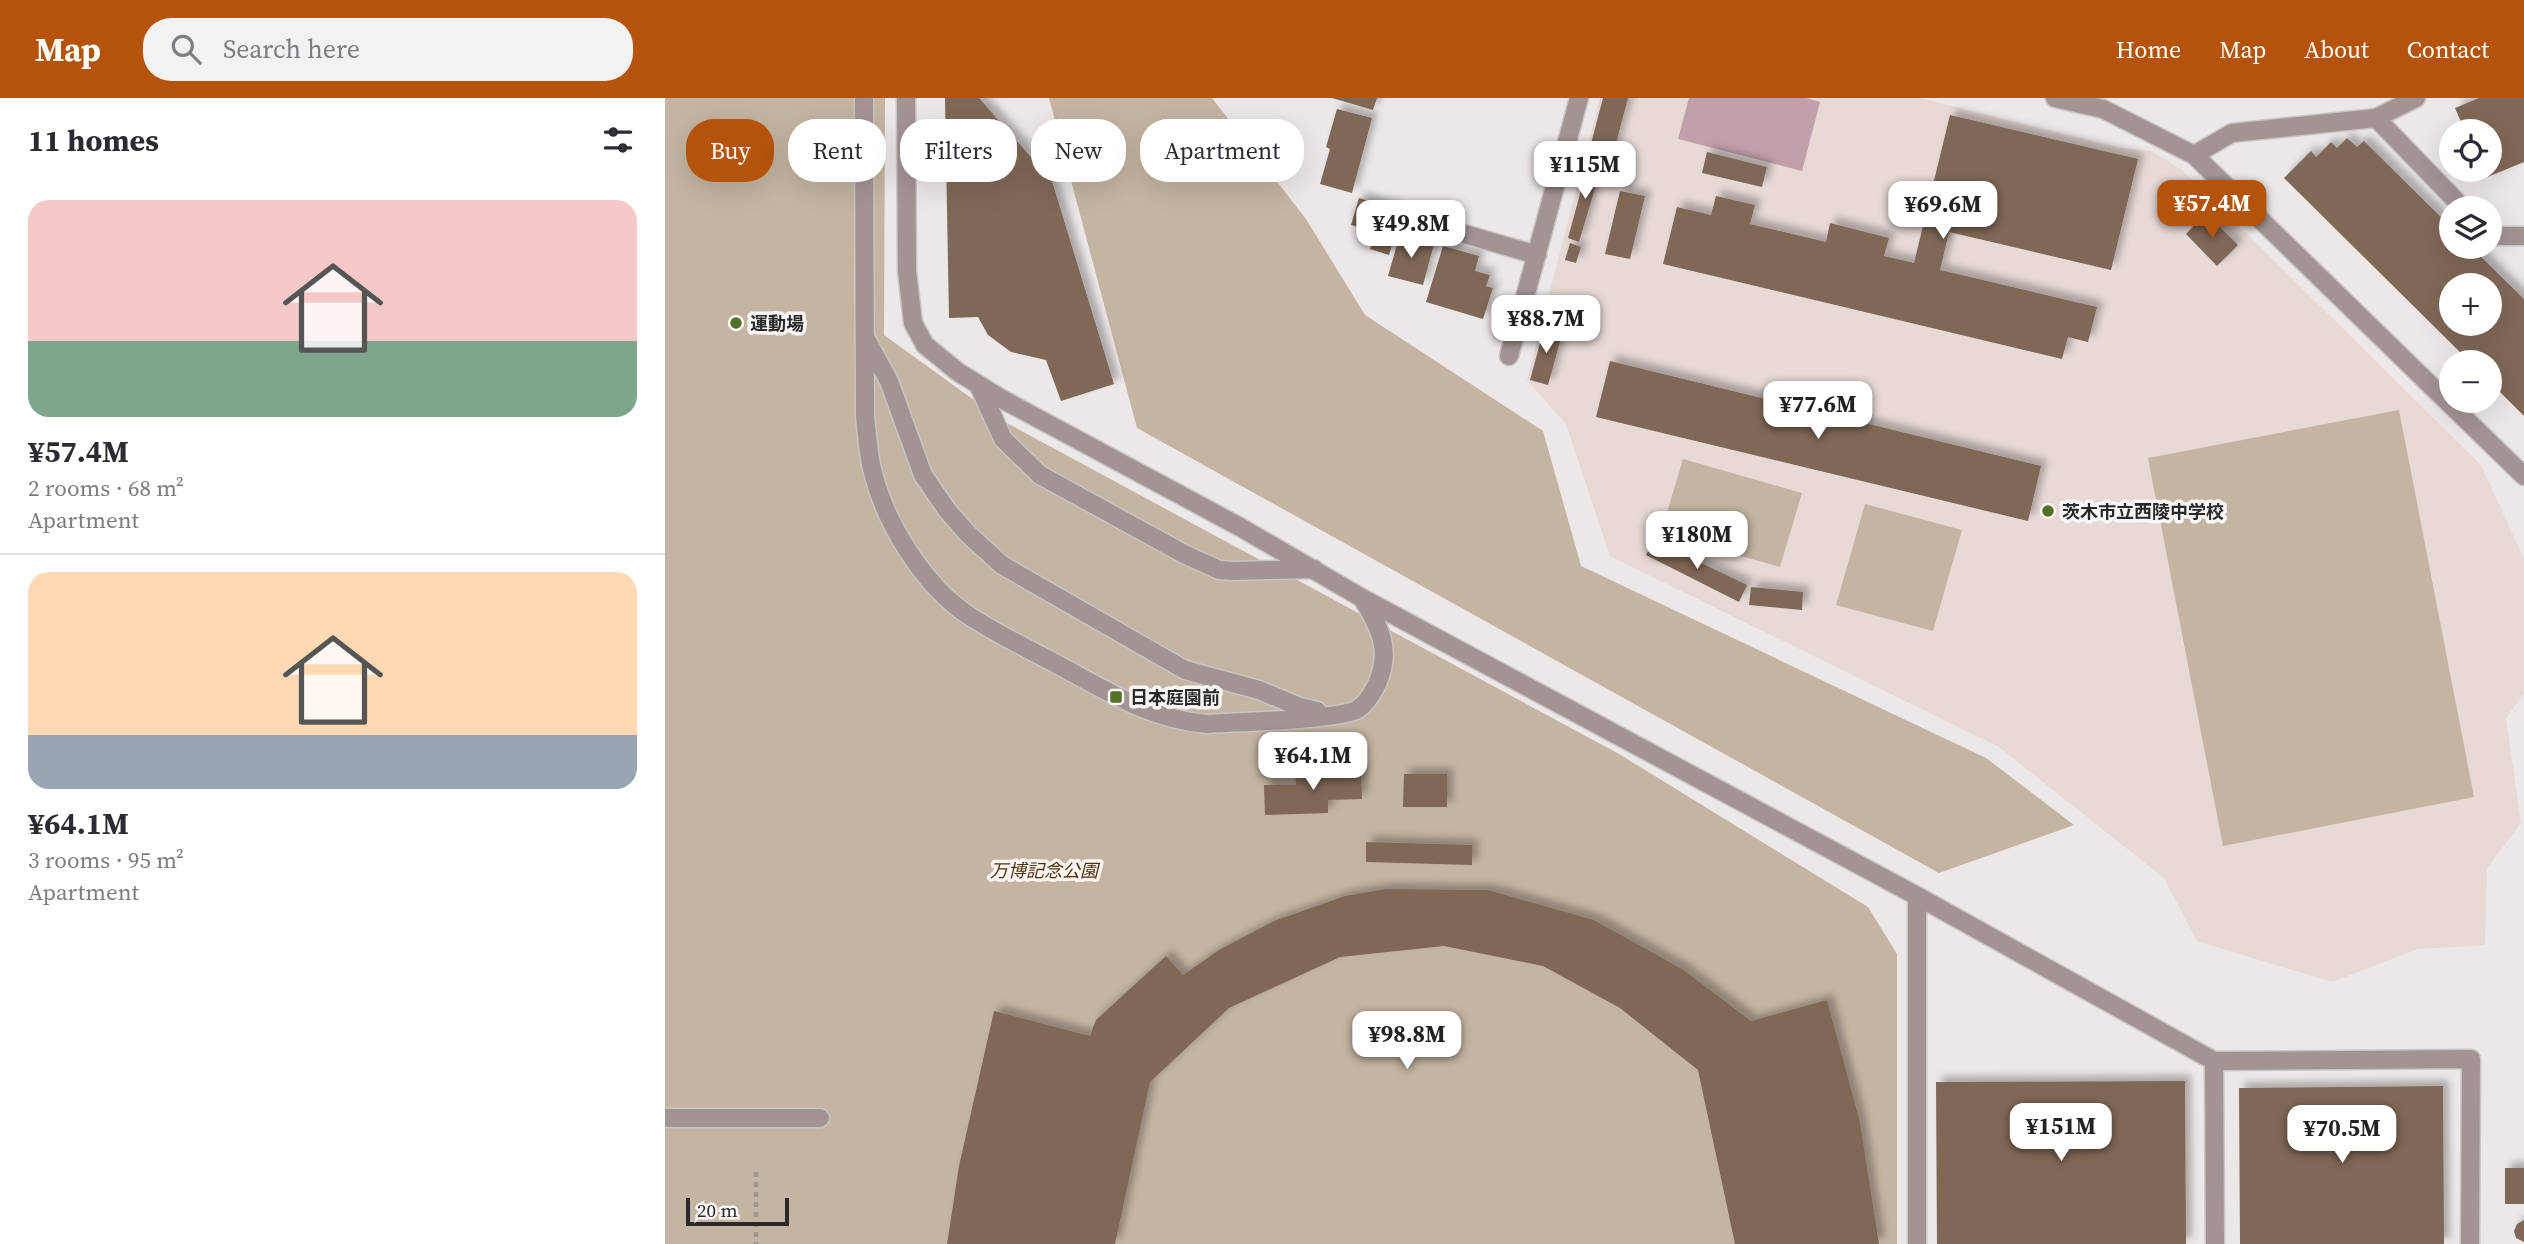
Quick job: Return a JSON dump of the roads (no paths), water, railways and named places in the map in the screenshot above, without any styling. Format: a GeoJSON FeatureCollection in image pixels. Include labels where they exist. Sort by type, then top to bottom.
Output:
{"type":"FeatureCollection","features":[{"type":"Feature","properties":{"kind":"street"},"geometry":{"type":"LineString","coordinates":[[864,98],[865,416],[872,469],[885,506],[904,546],[940,591],[969,616],[1142,710],[1187,723],[1207,724],[1334,715],[1357,710],[1373,692],[1385,656],[1384,642],[1362,598]]}},
{"type":"Feature","properties":{"kind":"street"},"geometry":{"type":"LineString","coordinates":[[907,98],[907,271],[913,323],[925,345],[958,372],[1362,598],[1917,896],[2214,1061],[2471,1059],[2470,1244]]}},
{"type":"Feature","properties":{"kind":"street"},"geometry":{"type":"LineString","coordinates":[[1509,356],[1579,98]]}},
{"type":"Feature","properties":{"kind":"street"},"geometry":{"type":"LineString","coordinates":[[2055,98],[2103,109],[2194,155],[2524,476]]}},
{"type":"Feature","properties":{"kind":"street"},"geometry":{"type":"LineString","coordinates":[[2194,155],[2232,133],[2376,118],[2416,98]]}},
{"type":"Feature","properties":{"kind":"street"},"geometry":{"type":"LineString","coordinates":[[2376,118],[2451,196]]}},
{"type":"Feature","properties":{"kind":"street"},"geometry":{"type":"LineString","coordinates":[[1430,224],[1537,255]]}},
{"type":"Feature","properties":{"kind":"street"},"geometry":{"type":"LineString","coordinates":[[2502,236],[2524,236]]}},
{"type":"Feature","properties":{"kind":"street"},"geometry":{"type":"LineString","coordinates":[[864,335],[889,382],[923,475],[954,518],[1002,565],[1185,670],[1259,690],[1300,707],[1334,715]]}},
{"type":"Feature","properties":{"kind":"street"},"geometry":{"type":"LineString","coordinates":[[978,384],[1003,439],[1040,475],[1184,554],[1219,570],[1233,572],[1314,569]]}},
{"type":"Feature","properties":{"kind":"street"},"geometry":{"type":"LineString","coordinates":[[1917,896],[1917,1244]]}},
{"type":"Feature","properties":{"kind":"street"},"geometry":{"type":"LineString","coordinates":[[2214,1061],[2215,1244]]}},
{"type":"Feature","properties":{"kind":"street"},"geometry":{"type":"LineString","coordinates":[[665,1118],[820,1118]]}},
{"type":"Feature","properties":{"kind":"place","name":"運動場"},"geometry":{"type":"Point","coordinates":[736,323]}},
{"type":"Feature","properties":{"kind":"place","name":"茨木市立西陵中学校"},"geometry":{"type":"Point","coordinates":[2048,511]}},
{"type":"Feature","properties":{"kind":"place","name":"日本庭園前"},"geometry":{"type":"Point","coordinates":[1116,697]}},
{"type":"Feature","properties":{"kind":"park label","name":"万博記念公園"},"geometry":{"type":"Point","coordinates":[1044,870]}}]}
